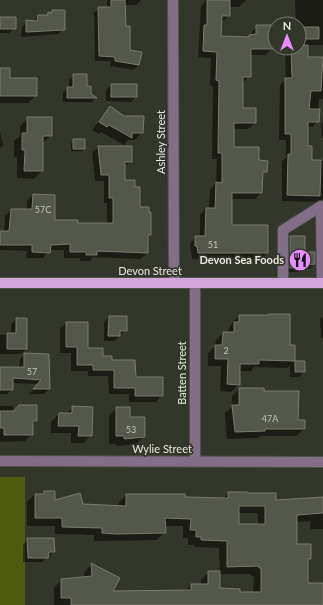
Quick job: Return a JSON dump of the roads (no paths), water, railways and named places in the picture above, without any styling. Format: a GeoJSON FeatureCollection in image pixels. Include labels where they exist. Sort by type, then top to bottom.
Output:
{"type":"FeatureCollection","features":[{"type":"Feature","properties":{"kind":"main road","name":"Devon Street"},"geometry":{"type":"LineString","coordinates":[[0,283],[322,283]]}},
{"type":"Feature","properties":{"kind":"street","name":"Ashley Street"},"geometry":{"type":"LineString","coordinates":[[173,0],[174,283]]}},
{"type":"Feature","properties":{"kind":"street"},"geometry":{"type":"LineString","coordinates":[[283,284],[283,230],[322,206],[322,283]]}},
{"type":"Feature","properties":{"kind":"street","name":"Batten Street"},"geometry":{"type":"LineString","coordinates":[[194,284],[194,462]]}},
{"type":"Feature","properties":{"kind":"street","name":"Wylie Street"},"geometry":{"type":"LineString","coordinates":[[0,461],[323,462]]}},
{"type":"Feature","properties":{"kind":"place","name":"Devon Sea Foods"},"geometry":{"type":"Point","coordinates":[300,260]}}]}
